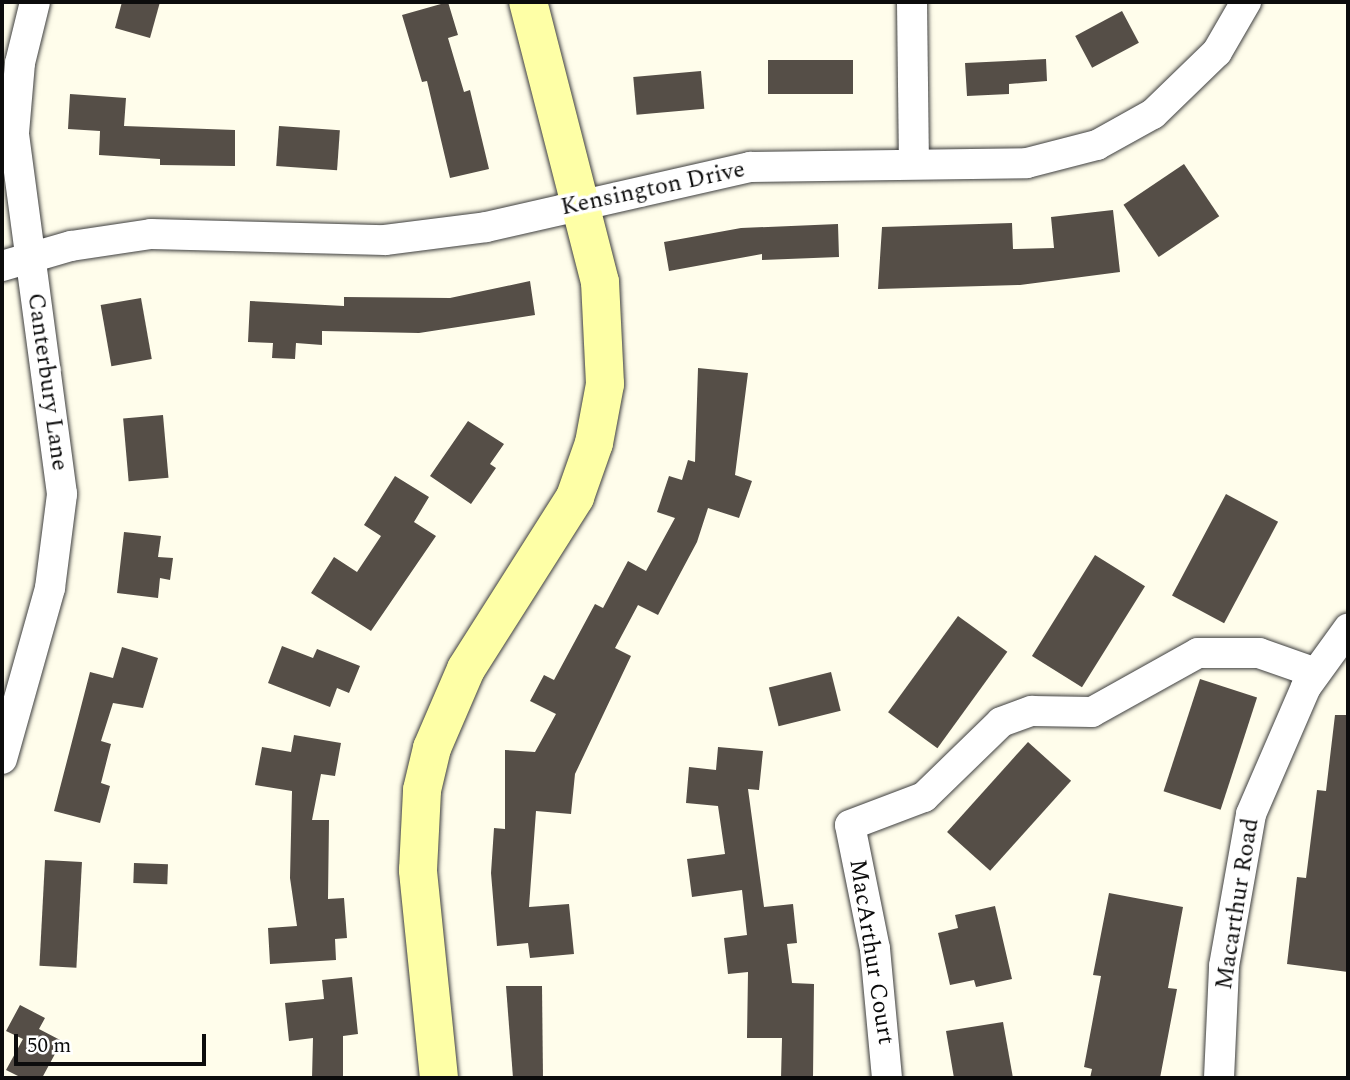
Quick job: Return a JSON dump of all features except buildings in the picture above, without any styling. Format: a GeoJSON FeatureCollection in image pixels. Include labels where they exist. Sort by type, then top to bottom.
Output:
{"type":"FeatureCollection","features":[{"type":"Feature","properties":{"kind":"street","name":"Canterbury Lane"},"geometry":{"type":"LineString","coordinates":[[2,759],[50,588],[62,494],[15,261],[14,133],[20,63],[35,2]]}},
{"type":"Feature","properties":{"kind":"street"},"geometry":{"type":"LineString","coordinates":[[439,1078],[418,870],[422,790],[456,689],[562,521],[594,443],[605,384],[607,334],[582,202],[528,2]]}},
{"type":"Feature","properties":{"kind":"street"},"geometry":{"type":"LineString","coordinates":[[912,2],[914,163]]}},
{"type":"Feature","properties":{"kind":"street","name":"Kensington Drive"},"geometry":{"type":"LineString","coordinates":[[15,261],[151,234],[385,240],[485,227],[582,202],[750,167],[1027,163],[1097,145],[1169,102],[1217,52],[1246,2]]}},
{"type":"Feature","properties":{"kind":"street","name":"Macarthur Road"},"geometry":{"type":"LineString","coordinates":[[1219,1078],[1224,967],[1251,814],[1316,673],[1348,629]]}},
{"type":"Feature","properties":{"kind":"street","name":"MacArthur Court"},"geometry":{"type":"LineString","coordinates":[[887,1078],[875,950],[850,825],[924,797],[1000,722],[1032,711],[1092,712],[1198,653],[1259,653],[1316,673]]}}]}
